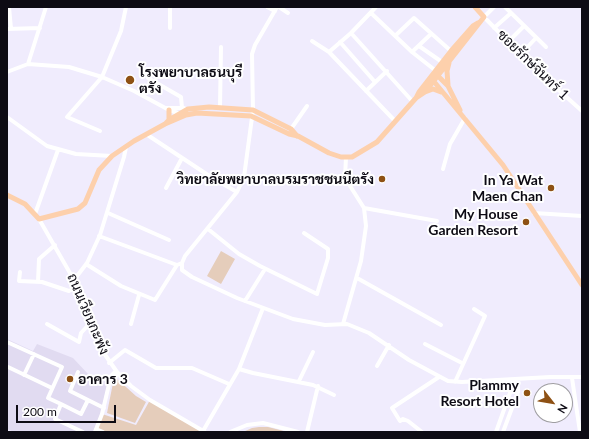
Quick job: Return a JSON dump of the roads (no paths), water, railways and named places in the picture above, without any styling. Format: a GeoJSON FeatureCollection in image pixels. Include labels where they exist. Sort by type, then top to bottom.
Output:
{"type":"FeatureCollection","features":[{"type":"Feature","properties":{"kind":"main road"},"geometry":{"type":"LineString","coordinates":[[436,73],[453,57],[484,17],[475,7]]}},
{"type":"Feature","properties":{"kind":"main road"},"geometry":{"type":"LineString","coordinates":[[167,122],[186,115],[208,113],[252,113],[289,134],[298,136],[329,153],[352,157],[377,142],[415,100],[432,79],[442,62],[451,51],[473,26],[479,23]]}},
{"type":"Feature","properties":{"kind":"main road"},"geometry":{"type":"LineString","coordinates":[[448,86],[447,71],[453,57]]}},
{"type":"Feature","properties":{"kind":"main road"},"geometry":{"type":"LineString","coordinates":[[436,73],[448,86],[461,113]]}},
{"type":"Feature","properties":{"kind":"main road"},"geometry":{"type":"LineString","coordinates":[[425,92],[432,79]]}},
{"type":"Feature","properties":{"kind":"main road"},"geometry":{"type":"LineString","coordinates":[[432,79],[442,93],[461,113],[503,165],[582,285]]}},
{"type":"Feature","properties":{"kind":"main road"},"geometry":{"type":"LineString","coordinates":[[415,100],[425,92],[434,89],[442,93]]}},
{"type":"Feature","properties":{"kind":"main road"},"geometry":{"type":"LineString","coordinates":[[40,219],[71,212],[82,206],[88,198],[99,170],[112,156],[188,109],[220,107],[252,113],[291,129],[298,136]]}},
{"type":"Feature","properties":{"kind":"main road"},"geometry":{"type":"LineString","coordinates":[[167,109],[167,122]]}},
{"type":"Feature","properties":{"kind":"main road","name":"ถนนเวียนกะพัง"},"geometry":{"type":"LineString","coordinates":[[7,195],[25,204],[40,219]]}},
{"type":"Feature","properties":{"kind":"street"},"geometry":{"type":"LineString","coordinates":[[10,7],[9,29],[40,28]]}},
{"type":"Feature","properties":{"kind":"street"},"geometry":{"type":"LineString","coordinates":[[28,64],[30,52],[40,28],[46,7]]}},
{"type":"Feature","properties":{"kind":"street"},"geometry":{"type":"LineString","coordinates":[[100,131],[67,117],[102,77],[121,31],[126,7]]}},
{"type":"Feature","properties":{"kind":"street"},"geometry":{"type":"LineString","coordinates":[[170,7],[170,28]]}},
{"type":"Feature","properties":{"kind":"street"},"geometry":{"type":"LineString","coordinates":[[267,7],[277,8],[288,13]]}},
{"type":"Feature","properties":{"kind":"street"},"geometry":{"type":"LineString","coordinates":[[329,52],[351,33],[376,7]]}},
{"type":"Feature","properties":{"kind":"street"},"geometry":{"type":"LineString","coordinates":[[484,17],[494,7]]}},
{"type":"Feature","properties":{"kind":"street"},"geometry":{"type":"LineString","coordinates":[[506,7],[546,47]]}},
{"type":"Feature","properties":{"kind":"street"},"geometry":{"type":"LineString","coordinates":[[86,264],[120,286],[139,295],[155,300],[185,256],[237,192],[244,177],[247,162],[252,113],[252,54],[255,44],[277,8]]}},
{"type":"Feature","properties":{"kind":"street"},"geometry":{"type":"LineString","coordinates":[[371,13],[436,73]]}},
{"type":"Feature","properties":{"kind":"street"},"geometry":{"type":"LineString","coordinates":[[494,28],[511,13]]}},
{"type":"Feature","properties":{"kind":"street","name":"ซอยรักษ์จันทร์ 1"},"geometry":{"type":"LineString","coordinates":[[484,17],[520,55],[582,112]]}},
{"type":"Feature","properties":{"kind":"street"},"geometry":{"type":"LineString","coordinates":[[396,35],[414,18],[451,51]]}},
{"type":"Feature","properties":{"kind":"street"},"geometry":{"type":"LineString","coordinates":[[508,42],[524,26]]}},
{"type":"Feature","properties":{"kind":"street"},"geometry":{"type":"LineString","coordinates":[[351,33],[415,100]]}},
{"type":"Feature","properties":{"kind":"street"},"geometry":{"type":"LineString","coordinates":[[412,52],[431,34]]}},
{"type":"Feature","properties":{"kind":"street"},"geometry":{"type":"LineString","coordinates":[[520,55],[536,38]]}},
{"type":"Feature","properties":{"kind":"street"},"geometry":{"type":"LineString","coordinates":[[312,41],[329,52],[395,121]]}},
{"type":"Feature","properties":{"kind":"street"},"geometry":{"type":"LineString","coordinates":[[340,42],[375,82]]}},
{"type":"Feature","properties":{"kind":"street"},"geometry":{"type":"LineString","coordinates":[[419,46],[442,62]]}},
{"type":"Feature","properties":{"kind":"street"},"geometry":{"type":"LineString","coordinates":[[220,107],[221,47]]}},
{"type":"Feature","properties":{"kind":"street"},"geometry":{"type":"LineString","coordinates":[[7,72],[28,64],[69,67],[102,77],[134,91],[178,114],[186,115]]}},
{"type":"Feature","properties":{"kind":"street"},"geometry":{"type":"LineString","coordinates":[[366,92],[387,71]]}},
{"type":"Feature","properties":{"kind":"street"},"geometry":{"type":"LineString","coordinates":[[148,78],[181,97],[182,108]]}},
{"type":"Feature","properties":{"kind":"street"},"geometry":{"type":"LineString","coordinates":[[291,129],[307,106]]}},
{"type":"Feature","properties":{"kind":"street"},"geometry":{"type":"LineString","coordinates":[[167,109],[188,109]]}},
{"type":"Feature","properties":{"kind":"street"},"geometry":{"type":"LineString","coordinates":[[7,117],[47,146],[76,154],[112,156]]}},
{"type":"Feature","properties":{"kind":"street"},"geometry":{"type":"LineString","coordinates":[[443,169],[450,144],[465,118]]}},
{"type":"Feature","properties":{"kind":"street"},"geometry":{"type":"LineString","coordinates":[[146,134],[237,192]]}},
{"type":"Feature","properties":{"kind":"street"},"geometry":{"type":"LineString","coordinates":[[74,280],[86,264],[108,213],[126,147]]}},
{"type":"Feature","properties":{"kind":"street"},"geometry":{"type":"LineString","coordinates":[[35,214],[58,150]]}},
{"type":"Feature","properties":{"kind":"street"},"geometry":{"type":"LineString","coordinates":[[342,324],[356,278],[366,226],[364,208],[345,178],[346,157]]}},
{"type":"Feature","properties":{"kind":"street"},"geometry":{"type":"LineString","coordinates":[[166,188],[182,158]]}},
{"type":"Feature","properties":{"kind":"street"},"geometry":{"type":"LineString","coordinates":[[364,208],[438,221]]}},
{"type":"Feature","properties":{"kind":"street"},"geometry":{"type":"LineString","coordinates":[[108,213],[169,240]]}},
{"type":"Feature","properties":{"kind":"street"},"geometry":{"type":"LineString","coordinates":[[534,213],[582,216]]}},
{"type":"Feature","properties":{"kind":"street","name":"ถนนเวียนกะพัง"},"geometry":{"type":"LineString","coordinates":[[40,219],[78,287],[92,321],[99,346],[109,363],[131,386],[150,400],[204,432]]}},
{"type":"Feature","properties":{"kind":"street"},"geometry":{"type":"LineString","coordinates":[[208,229],[239,254],[265,269],[317,294],[328,258],[328,249],[304,233]]}},
{"type":"Feature","properties":{"kind":"street"},"geometry":{"type":"LineString","coordinates":[[99,236],[179,264],[182,270],[192,277],[245,301],[293,319],[325,326],[348,324],[369,333],[389,345],[409,360],[439,377],[455,382],[550,377],[582,377]]}},
{"type":"Feature","properties":{"kind":"street"},"geometry":{"type":"LineString","coordinates":[[38,282],[39,259],[55,245]]}},
{"type":"Feature","properties":{"kind":"street"},"geometry":{"type":"LineString","coordinates":[[245,301],[265,269]]}},
{"type":"Feature","properties":{"kind":"street"},"geometry":{"type":"LineString","coordinates":[[20,272],[19,281],[38,282],[69,291],[78,287]]}},
{"type":"Feature","properties":{"kind":"street"},"geometry":{"type":"LineString","coordinates":[[356,278],[442,325]]}},
{"type":"Feature","properties":{"kind":"street"},"geometry":{"type":"LineString","coordinates":[[131,324],[139,295]]}},
{"type":"Feature","properties":{"kind":"street"},"geometry":{"type":"LineString","coordinates":[[204,432],[238,368],[263,308]]}},
{"type":"Feature","properties":{"kind":"street"},"geometry":{"type":"LineString","coordinates":[[455,382],[462,362],[485,316],[474,310]]}},
{"type":"Feature","properties":{"kind":"street"},"geometry":{"type":"LineString","coordinates":[[47,324],[79,342],[81,333],[92,321]]}},
{"type":"Feature","properties":{"kind":"street"},"geometry":{"type":"LineString","coordinates":[[7,342],[62,367],[48,398],[81,414],[88,400]]}},
{"type":"Feature","properties":{"kind":"street"},"geometry":{"type":"LineString","coordinates":[[425,344],[462,362]]}},
{"type":"Feature","properties":{"kind":"street"},"geometry":{"type":"LineString","coordinates":[[378,366],[389,345]]}},
{"type":"Feature","properties":{"kind":"street"},"geometry":{"type":"LineString","coordinates":[[109,363],[125,350],[156,368],[192,368],[229,384]]}},
{"type":"Feature","properties":{"kind":"street"},"geometry":{"type":"LineString","coordinates":[[299,381],[313,352]]}},
{"type":"Feature","properties":{"kind":"street"},"geometry":{"type":"LineString","coordinates":[[24,375],[34,354]]}},
{"type":"Feature","properties":{"kind":"street"},"geometry":{"type":"LineString","coordinates":[[8,367],[52,388]]}},
{"type":"Feature","properties":{"kind":"street"},"geometry":{"type":"LineString","coordinates":[[238,368],[252,373],[299,381],[318,386],[334,395]]}},
{"type":"Feature","properties":{"kind":"street"},"geometry":{"type":"LineString","coordinates":[[103,432],[95,431],[104,408],[111,376],[116,371]]}},
{"type":"Feature","properties":{"kind":"street"},"geometry":{"type":"LineString","coordinates":[[78,372],[70,391],[104,408]]}},
{"type":"Feature","properties":{"kind":"street"},"geometry":{"type":"LineString","coordinates":[[422,432],[408,421],[403,419],[400,421],[392,408],[439,377]]}},
{"type":"Feature","properties":{"kind":"street"},"geometry":{"type":"LineString","coordinates":[[572,378],[580,432]]}},
{"type":"Feature","properties":{"kind":"street"},"geometry":{"type":"LineString","coordinates":[[496,432],[516,379]]}},
{"type":"Feature","properties":{"kind":"street"},"geometry":{"type":"LineString","coordinates":[[503,432],[518,392],[516,379]]}},
{"type":"Feature","properties":{"kind":"street"},"geometry":{"type":"LineString","coordinates":[[307,432],[318,386]]}},
{"type":"Feature","properties":{"kind":"street"},"geometry":{"type":"LineString","coordinates":[[61,404],[55,419],[83,432]]}},
{"type":"Feature","properties":{"kind":"street"},"geometry":{"type":"LineString","coordinates":[[577,405],[582,404]]}},
{"type":"Feature","properties":{"kind":"street"},"geometry":{"type":"LineString","coordinates":[[230,432],[247,425],[263,423],[298,432]]}},
{"type":"Feature","properties":{"kind":"place","name":"โรงพยาบาลธนบุรี ตรัง"},"geometry":{"type":"Point","coordinates":[130,80]}},
{"type":"Feature","properties":{"kind":"place","name":"วิทยาลัยพยาบาลบรมราชชนนีตรัง"},"geometry":{"type":"Point","coordinates":[382,179]}},
{"type":"Feature","properties":{"kind":"place","name":"In Ya Wat Maen Chan"},"geometry":{"type":"Point","coordinates":[551,188]}},
{"type":"Feature","properties":{"kind":"place","name":"My House Garden Resort"},"geometry":{"type":"Point","coordinates":[526,222]}},
{"type":"Feature","properties":{"kind":"place","name":"อาคาร 3"},"geometry":{"type":"Point","coordinates":[70,379]}},
{"type":"Feature","properties":{"kind":"place","name":"Plammy Resort Hotel"},"geometry":{"type":"Point","coordinates":[527,393]}}]}
